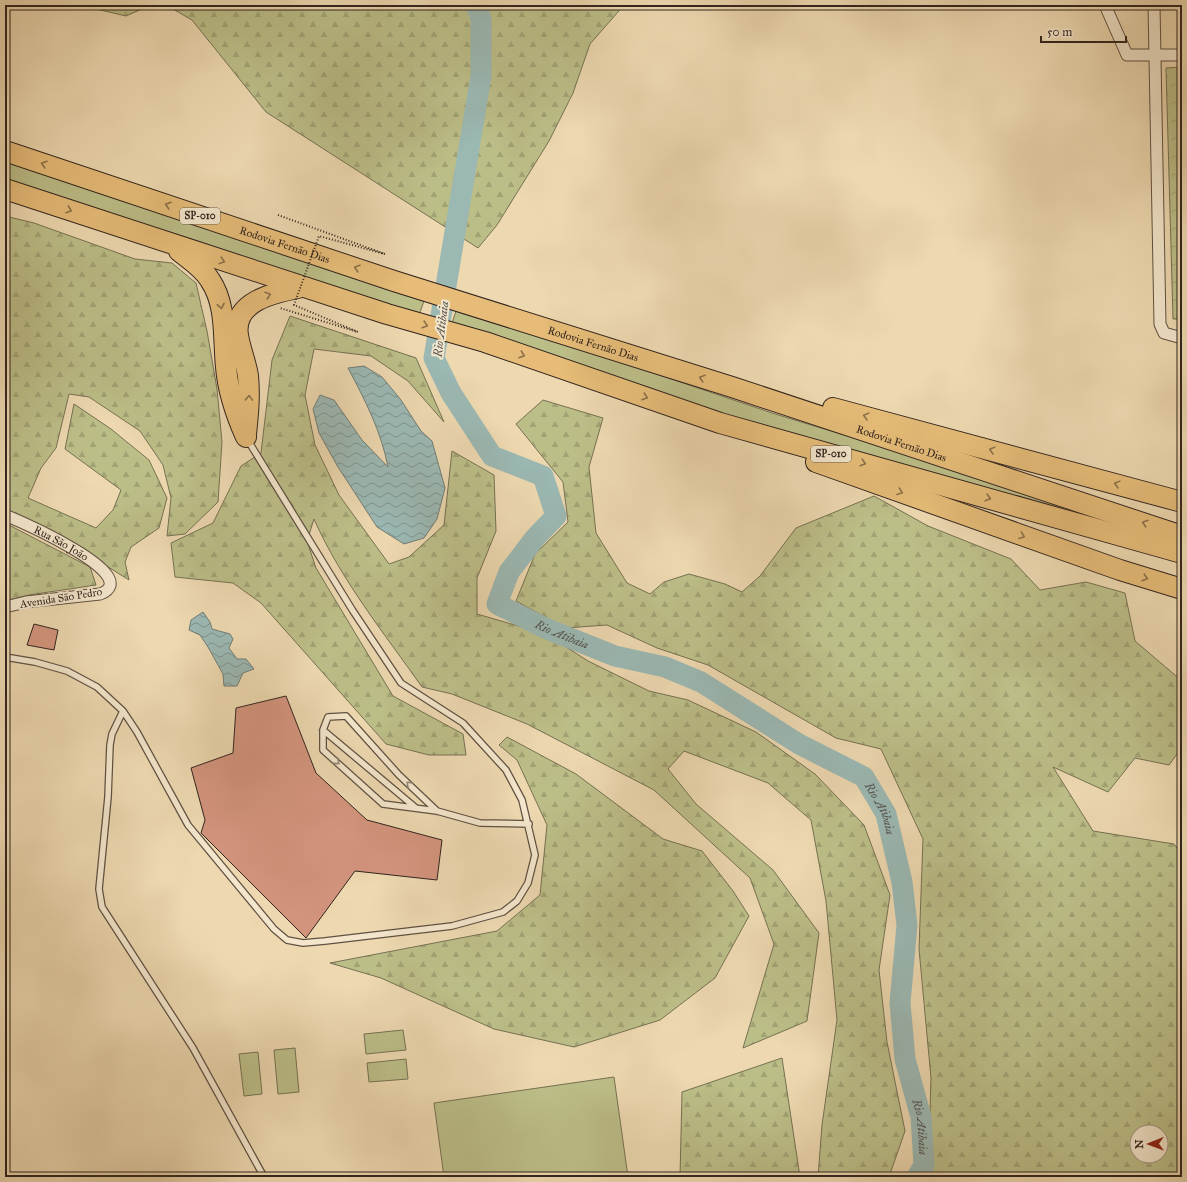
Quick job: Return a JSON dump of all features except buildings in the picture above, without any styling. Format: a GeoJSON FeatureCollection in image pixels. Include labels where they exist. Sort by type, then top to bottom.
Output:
{"type":"FeatureCollection","features":[{"type":"Feature","properties":{"kind":"highway","name":"Rodovia Fernão Dias"},"geometry":{"type":"LineString","coordinates":[[5,151],[394,281],[491,310],[732,387],[1182,536]]}},
{"type":"Feature","properties":{"kind":"highway","name":"SP-010"},"geometry":{"type":"LineString","coordinates":[[5,189],[302,287],[387,314],[485,342],[720,423],[1182,553]]}},
{"type":"Feature","properties":{"kind":"highway"},"geometry":{"type":"LineString","coordinates":[[171,245],[199,267],[210,280],[219,296],[230,394],[237,417],[246,437]]}},
{"type":"Feature","properties":{"kind":"highway"},"geometry":{"type":"LineString","coordinates":[[246,437],[249,396],[248,383],[237,333],[238,324],[248,307],[256,300],[267,295],[302,287]]}},
{"type":"Feature","properties":{"kind":"highway"},"geometry":{"type":"LineString","coordinates":[[732,387],[843,410],[1182,501]]}},
{"type":"Feature","properties":{"kind":"highway"},"geometry":{"type":"LineString","coordinates":[[720,423],[823,465],[1120,570],[1182,589]]}},
{"type":"Feature","properties":{"kind":"street"},"geometry":{"type":"LineString","coordinates":[[1105,5],[1127,55],[1182,55]]}},
{"type":"Feature","properties":{"kind":"street"},"geometry":{"type":"LineString","coordinates":[[1154,5],[1160,324],[1164,332],[1182,338]]}},
{"type":"Feature","properties":{"kind":"street","name":"Rua São João"},"geometry":{"type":"LineString","coordinates":[[5,515],[77,550],[103,570],[110,582]]}},
{"type":"Feature","properties":{"kind":"street","name":"Avenida São Pedro"},"geometry":{"type":"LineString","coordinates":[[5,607],[26,602],[100,594],[106,592],[110,582]]}},
{"type":"Feature","properties":{"kind":"lane"},"geometry":{"type":"LineString","coordinates":[[5,657],[35,662],[67,671],[97,687],[123,711],[137,732],[188,825],[274,930],[287,940],[303,943],[452,926],[503,912],[517,901],[528,883],[535,855],[529,824],[522,800],[506,770],[464,723],[401,684],[353,611],[246,437]]}},
{"type":"Feature","properties":{"kind":"lane"},"geometry":{"type":"LineString","coordinates":[[123,711],[112,734],[110,745],[108,797],[99,889],[102,907],[193,1048],[264,1177]]}},
{"type":"Feature","properties":{"kind":"lane"},"geometry":{"type":"LineString","coordinates":[[437,811],[399,775],[346,716],[328,718],[322,730],[323,750],[384,804],[437,811],[480,823],[529,824]]}},
{"type":"Feature","properties":{"kind":"lane"},"geometry":{"type":"LineString","coordinates":[[322,730],[416,808]]}},
{"type":"Feature","properties":{"kind":"path"},"geometry":{"type":"LineString","coordinates":[[278,214],[385,254],[319,236],[294,306],[358,332],[280,308]]}},
{"type":"Feature","properties":{"kind":"green space"},"geometry":{"type":"Polygon","coordinates":[[[79,5],[151,5],[126,16],[79,5]]]}},
{"type":"Feature","properties":{"kind":"green space"},"geometry":{"type":"Polygon","coordinates":[[[166,5],[624,5],[590,44],[573,93],[549,141],[497,225],[478,248],[266,112],[192,20],[166,5]]]}},
{"type":"Feature","properties":{"kind":"green space"},"geometry":{"type":"Polygon","coordinates":[[[1182,67],[1182,319],[1173,319],[1166,68],[1182,67]]]}},
{"type":"Feature","properties":{"kind":"green space"},"geometry":{"type":"Polygon","coordinates":[[[5,161],[191,221],[424,301],[419,315],[186,237],[5,182],[5,161]]]}},
{"type":"Feature","properties":{"kind":"green space"},"geometry":{"type":"Polygon","coordinates":[[[5,216],[34,223],[135,259],[172,263],[196,283],[207,331],[217,389],[222,442],[218,502],[185,534],[167,536],[171,498],[163,465],[140,431],[89,397],[69,394],[56,448],[41,468],[28,498],[96,528],[113,510],[121,490],[65,449],[74,404],[111,429],[149,460],[167,498],[159,528],[131,547],[125,562],[129,580],[57,535],[5,510],[5,216]]]}},
{"type":"Feature","properties":{"kind":"green space"},"geometry":{"type":"Polygon","coordinates":[[[456,311],[630,365],[772,413],[932,462],[1142,531],[862,459],[451,326],[456,311]]]}},
{"type":"Feature","properties":{"kind":"green space"},"geometry":{"type":"Polygon","coordinates":[[[290,316],[416,358],[444,422],[408,381],[371,356],[314,349],[305,395],[315,445],[339,495],[389,564],[409,557],[444,525],[452,451],[494,475],[496,531],[477,578],[477,614],[546,634],[588,661],[649,691],[688,700],[756,732],[815,774],[864,825],[890,895],[879,970],[887,1042],[905,1131],[889,1177],[818,1177],[822,1125],[837,1020],[826,901],[811,820],[768,783],[684,751],[668,769],[696,804],[773,870],[819,933],[807,1021],[743,1048],[774,944],[750,878],[654,790],[527,724],[452,694],[422,687],[350,585],[325,542],[314,519],[307,541],[316,568],[393,696],[463,734],[466,755],[429,755],[386,744],[261,603],[233,583],[175,577],[171,543],[213,523],[241,466],[261,453],[272,360],[290,316]]]}},
{"type":"Feature","properties":{"kind":"green space"},"geometry":{"type":"Polygon","coordinates":[[[543,400],[603,418],[589,467],[596,533],[627,583],[650,594],[664,582],[689,574],[725,584],[742,592],[760,576],[796,528],[874,496],[928,526],[1011,559],[1040,590],[1086,582],[1125,593],[1135,641],[1182,681],[1182,747],[1169,765],[1135,758],[1108,792],[1053,767],[1093,831],[1174,844],[1182,855],[1182,1177],[928,1177],[931,1078],[919,949],[923,839],[881,749],[836,738],[708,665],[657,648],[607,625],[565,628],[516,601],[535,554],[568,522],[563,482],[516,424],[543,400]]]}},
{"type":"Feature","properties":{"kind":"green space"},"geometry":{"type":"Polygon","coordinates":[[[5,523],[90,567],[96,585],[29,595],[5,601],[5,523]]]}},
{"type":"Feature","properties":{"kind":"green space"},"geometry":{"type":"Polygon","coordinates":[[[507,737],[576,774],[663,839],[702,851],[733,891],[749,916],[715,978],[660,1020],[574,1047],[494,1029],[381,978],[330,963],[497,931],[540,895],[547,825],[517,760],[499,745],[507,737]]]}},
{"type":"Feature","properties":{"kind":"green space"},"geometry":{"type":"Polygon","coordinates":[[[403,1030],[406,1050],[366,1054],[364,1034],[403,1030]]]}},
{"type":"Feature","properties":{"kind":"green space"},"geometry":{"type":"Polygon","coordinates":[[[295,1048],[299,1092],[278,1094],[274,1050],[295,1048]]]}},
{"type":"Feature","properties":{"kind":"green space"},"geometry":{"type":"Polygon","coordinates":[[[258,1052],[262,1094],[244,1096],[239,1054],[258,1052]]]}},
{"type":"Feature","properties":{"kind":"green space"},"geometry":{"type":"Polygon","coordinates":[[[782,1058],[800,1177],[680,1177],[682,1092],[782,1058]]]}},
{"type":"Feature","properties":{"kind":"green space"},"geometry":{"type":"Polygon","coordinates":[[[406,1059],[408,1079],[369,1082],[367,1063],[406,1059]]]}},
{"type":"Feature","properties":{"kind":"green space"},"geometry":{"type":"Polygon","coordinates":[[[614,1077],[628,1177],[444,1177],[434,1103],[614,1077]]]}},
{"type":"Feature","properties":{"kind":"water"},"geometry":{"type":"Polygon","coordinates":[[[364,366],[382,377],[401,400],[421,431],[432,441],[445,488],[437,519],[424,538],[404,544],[377,527],[338,467],[319,433],[313,409],[320,395],[334,400],[362,440],[388,467],[377,428],[348,368],[364,366]]]}},
{"type":"Feature","properties":{"kind":"water"},"geometry":{"type":"Polygon","coordinates":[[[203,612],[210,622],[212,629],[230,634],[233,639],[229,648],[237,659],[246,659],[254,669],[243,673],[237,686],[224,686],[223,674],[208,647],[200,635],[189,630],[191,620],[203,612]]]}},
{"type":"Feature","properties":{"kind":"waterway","name":"Rio Atibaia"},"geometry":{"type":"LineString","coordinates":[[476,5],[481,19],[481,76],[434,358],[451,393],[492,456],[543,476],[556,516],[535,538],[509,572],[497,604],[545,628],[615,656],[665,667],[701,682],[799,744],[864,777],[886,814],[902,882],[907,925],[900,1003],[905,1059],[921,1117],[924,1165],[917,1177]]}}]}
